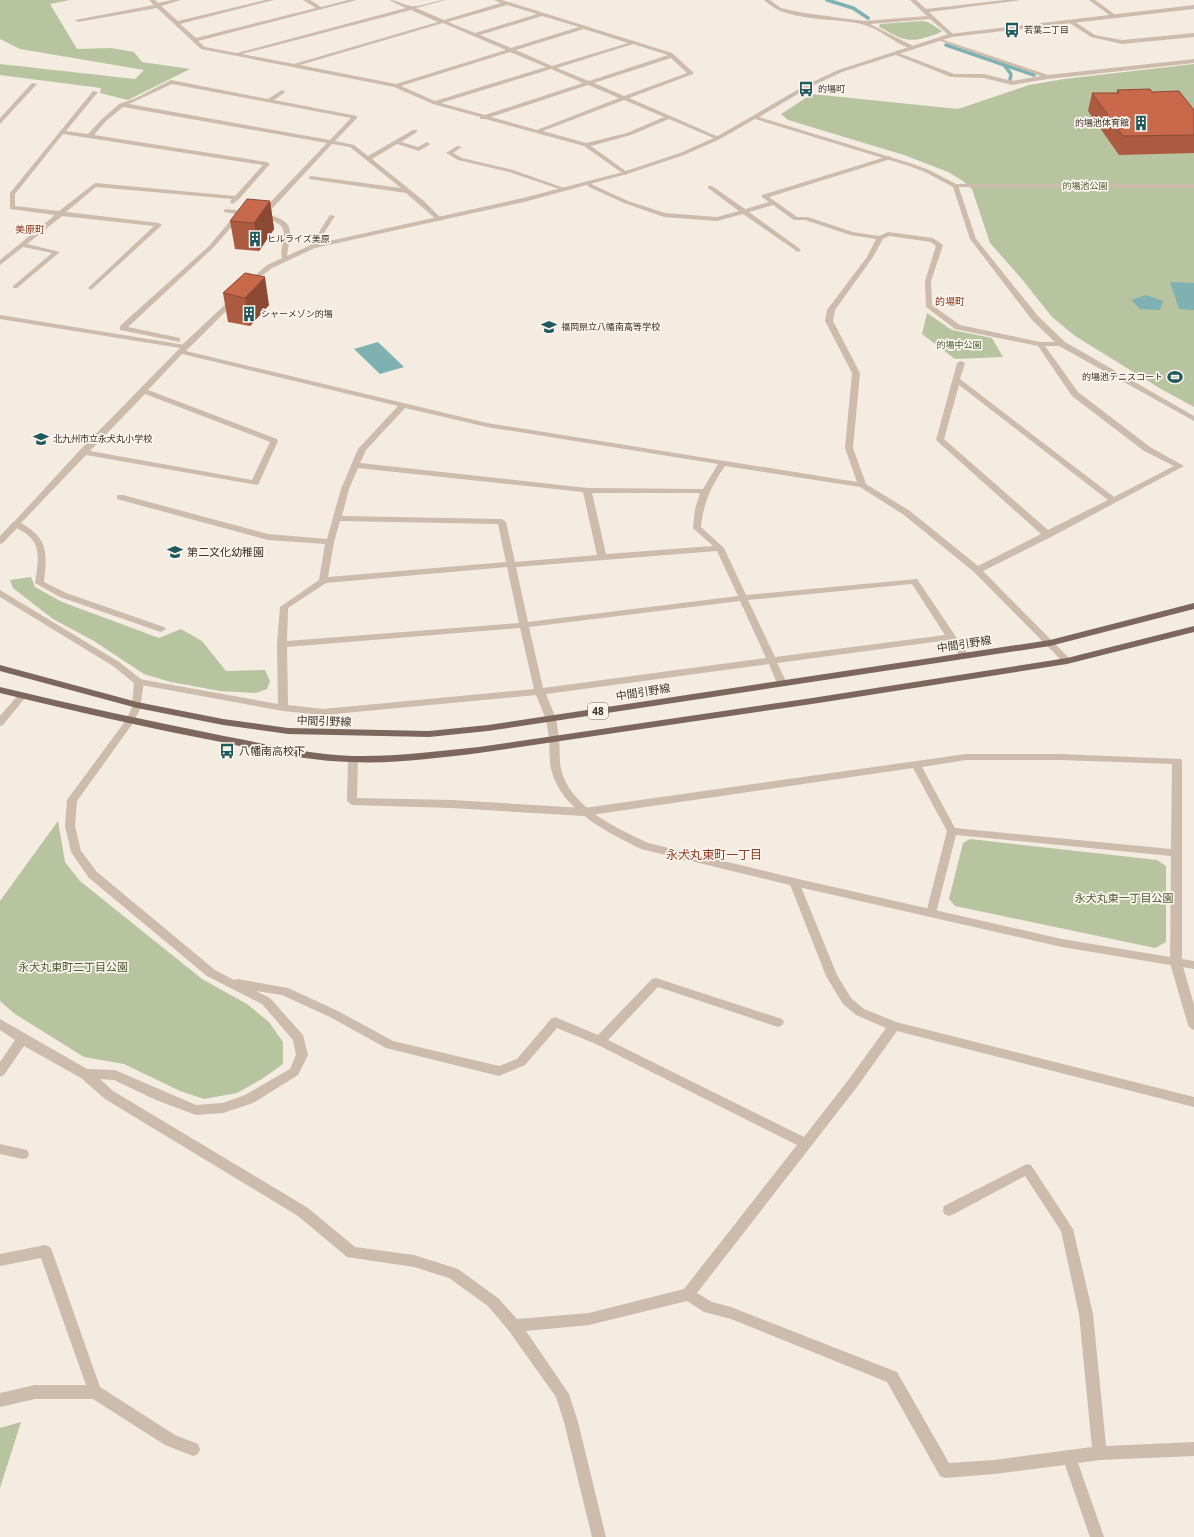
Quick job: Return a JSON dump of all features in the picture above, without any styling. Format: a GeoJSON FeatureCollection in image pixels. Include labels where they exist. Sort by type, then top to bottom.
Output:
{"type":"FeatureCollection","features":[{"type":"Feature","properties":{"kind":"main road","name":"中間引野線"},"geometry":{"type":"LineString","coordinates":[[0,668],[137,705],[223,722],[288,731],[354,734],[429,734],[488,728],[551,719],[1050,643],[1194,606]]}},
{"type":"Feature","properties":{"kind":"main road","name":"48"},"geometry":{"type":"LineString","coordinates":[[0,690],[130,721],[278,750],[353,759],[433,755],[812,701],[1067,661],[1194,629]]}},
{"type":"Feature","properties":{"kind":"street"},"geometry":{"type":"LineString","coordinates":[[152,0],[203,48],[396,86],[435,103],[482,118],[586,145],[625,173]]}},
{"type":"Feature","properties":{"kind":"street"},"geometry":{"type":"LineString","coordinates":[[78,20],[178,0]]}},
{"type":"Feature","properties":{"kind":"street"},"geometry":{"type":"LineString","coordinates":[[177,23],[271,0]]}},
{"type":"Feature","properties":{"kind":"street"},"geometry":{"type":"LineString","coordinates":[[306,0],[320,8]]}},
{"type":"Feature","properties":{"kind":"street"},"geometry":{"type":"LineString","coordinates":[[195,40],[354,0]]}},
{"type":"Feature","properties":{"kind":"street"},"geometry":{"type":"LineString","coordinates":[[392,0],[718,138]]}},
{"type":"Feature","properties":{"kind":"street"},"geometry":{"type":"LineString","coordinates":[[236,54],[443,0]]}},
{"type":"Feature","properties":{"kind":"street"},"geometry":{"type":"LineString","coordinates":[[497,0],[670,54],[691,73],[536,132]]}},
{"type":"Feature","properties":{"kind":"street"},"geometry":{"type":"LineString","coordinates":[[295,66],[514,0]]}},
{"type":"Feature","properties":{"kind":"street"},"geometry":{"type":"LineString","coordinates":[[767,0],[779,9],[785,11],[864,23],[931,18]]}},
{"type":"Feature","properties":{"kind":"street"},"geometry":{"type":"LineString","coordinates":[[913,0],[951,35]]}},
{"type":"Feature","properties":{"kind":"street"},"geometry":{"type":"LineString","coordinates":[[976,0],[981,4]]}},
{"type":"Feature","properties":{"kind":"street"},"geometry":{"type":"LineString","coordinates":[[925,11],[1018,0]]}},
{"type":"Feature","properties":{"kind":"street"},"geometry":{"type":"LineString","coordinates":[[1092,0],[1114,16]]}},
{"type":"Feature","properties":{"kind":"street"},"geometry":{"type":"LineString","coordinates":[[0,541],[83,452],[258,274],[284,257],[313,246],[440,220],[625,173],[682,154],[718,138],[806,87],[833,74],[951,35],[1194,7]]}},
{"type":"Feature","properties":{"kind":"street"},"geometry":{"type":"LineString","coordinates":[[475,35],[542,14]]}},
{"type":"Feature","properties":{"kind":"street"},"geometry":{"type":"LineString","coordinates":[[1070,21],[1093,36],[1122,42],[1194,35]]}},
{"type":"Feature","properties":{"kind":"street"},"geometry":{"type":"LineString","coordinates":[[864,23],[911,47]]}},
{"type":"Feature","properties":{"kind":"street"},"geometry":{"type":"LineString","coordinates":[[396,86],[585,27]]}},
{"type":"Feature","properties":{"kind":"street"},"geometry":{"type":"LineString","coordinates":[[940,39],[1048,77]]}},
{"type":"Feature","properties":{"kind":"street"},"geometry":{"type":"LineString","coordinates":[[435,103],[632,43]]}},
{"type":"Feature","properties":{"kind":"street"},"geometry":{"type":"LineString","coordinates":[[894,53],[953,76],[984,76],[1012,83],[1048,77],[1194,61]]}},
{"type":"Feature","properties":{"kind":"street"},"geometry":{"type":"LineString","coordinates":[[482,118],[672,56]]}},
{"type":"Feature","properties":{"kind":"street"},"geometry":{"type":"LineString","coordinates":[[90,136],[104,120],[122,105],[138,99],[171,82],[355,117],[333,142],[262,215]]}},
{"type":"Feature","properties":{"kind":"street"},"geometry":{"type":"LineString","coordinates":[[0,122],[34,84]]}},
{"type":"Feature","properties":{"kind":"street"},"geometry":{"type":"LineString","coordinates":[[91,288],[160,224],[12,208],[12,194],[95,92]]}},
{"type":"Feature","properties":{"kind":"street"},"geometry":{"type":"LineString","coordinates":[[270,101],[282,92]]}},
{"type":"Feature","properties":{"kind":"street"},"geometry":{"type":"LineString","coordinates":[[122,105],[352,146],[408,191],[440,220]]}},
{"type":"Feature","properties":{"kind":"street"},"geometry":{"type":"LineString","coordinates":[[586,145],[629,134],[670,117]]}},
{"type":"Feature","properties":{"kind":"street"},"geometry":{"type":"LineString","coordinates":[[754,117],[927,170],[956,186],[1194,186]]}},
{"type":"Feature","properties":{"kind":"street"},"geometry":{"type":"LineString","coordinates":[[368,159],[415,131]]}},
{"type":"Feature","properties":{"kind":"street"},"geometry":{"type":"LineString","coordinates":[[62,132],[266,164],[226,212],[262,215],[277,219],[287,229],[288,236],[284,257]]}},
{"type":"Feature","properties":{"kind":"street"},"geometry":{"type":"LineString","coordinates":[[396,142],[418,149],[427,144]]}},
{"type":"Feature","properties":{"kind":"street"},"geometry":{"type":"LineString","coordinates":[[459,147],[448,153],[460,159],[511,170],[564,189]]}},
{"type":"Feature","properties":{"kind":"street"},"geometry":{"type":"LineString","coordinates":[[889,158],[764,196],[796,219],[806,218],[852,234],[880,238],[888,234],[933,240],[940,245],[928,281],[928,306],[944,319],[958,327],[977,332],[1040,344],[1062,344]]}},
{"type":"Feature","properties":{"kind":"street"},"geometry":{"type":"LineString","coordinates":[[311,178],[408,191]]}},
{"type":"Feature","properties":{"kind":"street"},"geometry":{"type":"LineString","coordinates":[[588,182],[591,186],[626,202],[664,215],[717,219],[774,203]]}},
{"type":"Feature","properties":{"kind":"street"},"geometry":{"type":"LineString","coordinates":[[0,263],[96,185],[237,198]]}},
{"type":"Feature","properties":{"kind":"street"},"geometry":{"type":"LineString","coordinates":[[701,189],[714,186],[745,212],[798,250]]}},
{"type":"Feature","properties":{"kind":"street"},"geometry":{"type":"LineString","coordinates":[[956,186],[973,239],[1035,318],[1062,344],[1194,419]]}},
{"type":"Feature","properties":{"kind":"street"},"geometry":{"type":"LineString","coordinates":[[240,213],[211,247],[123,328],[186,347],[403,405],[487,425],[862,485],[907,513],[977,570],[1067,661]]}},
{"type":"Feature","properties":{"kind":"street"},"geometry":{"type":"LineString","coordinates":[[313,246],[332,216]]}},
{"type":"Feature","properties":{"kind":"street"},"geometry":{"type":"LineString","coordinates":[[862,485],[849,448],[856,373],[829,321],[830,310],[870,257],[880,238]]}},
{"type":"Feature","properties":{"kind":"street"},"geometry":{"type":"LineString","coordinates":[[15,287],[57,252],[21,245]]}},
{"type":"Feature","properties":{"kind":"street"},"geometry":{"type":"LineString","coordinates":[[0,317],[186,347]]}},
{"type":"Feature","properties":{"kind":"street"},"geometry":{"type":"LineString","coordinates":[[977,570],[1048,535],[1180,466],[1147,450],[1075,394],[1040,344]]}},
{"type":"Feature","properties":{"kind":"street"},"geometry":{"type":"LineString","coordinates":[[961,363],[940,440],[1048,535]]}},
{"type":"Feature","properties":{"kind":"street"},"geometry":{"type":"LineString","coordinates":[[957,380],[1113,500]]}},
{"type":"Feature","properties":{"kind":"street"},"geometry":{"type":"LineString","coordinates":[[83,452],[255,483],[274,441],[144,391]]}},
{"type":"Feature","properties":{"kind":"street"},"geometry":{"type":"LineString","coordinates":[[323,581],[330,542],[345,489],[362,448],[403,405]]}},
{"type":"Feature","properties":{"kind":"street"},"geometry":{"type":"LineString","coordinates":[[723,463],[704,491],[698,514],[697,528],[720,548],[771,662],[782,683]]}},
{"type":"Feature","properties":{"kind":"street"},"geometry":{"type":"LineString","coordinates":[[355,465],[586,490],[704,491]]}},
{"type":"Feature","properties":{"kind":"street"},"geometry":{"type":"LineString","coordinates":[[586,490],[602,557]]}},
{"type":"Feature","properties":{"kind":"street"},"geometry":{"type":"LineString","coordinates":[[120,497],[268,537],[330,542]]}},
{"type":"Feature","properties":{"kind":"street"},"geometry":{"type":"LineString","coordinates":[[338,518],[502,522],[537,684],[551,719],[556,769],[564,787],[584,812],[622,835],[645,846],[794,882],[1062,943],[1194,965]]}},
{"type":"Feature","properties":{"kind":"street"},"geometry":{"type":"LineString","coordinates":[[16,524],[32,532],[40,545],[42,560],[39,582],[63,596],[161,629]]}},
{"type":"Feature","properties":{"kind":"street"},"geometry":{"type":"LineString","coordinates":[[283,708],[282,644],[284,607],[323,581],[341,578],[720,548]]}},
{"type":"Feature","properties":{"kind":"street"},"geometry":{"type":"LineString","coordinates":[[282,644],[524,625],[743,598],[914,581],[964,656]]}},
{"type":"Feature","properties":{"kind":"street"},"geometry":{"type":"LineString","coordinates":[[0,593],[116,664],[139,682],[283,708],[323,712],[541,691],[771,662],[952,637]]}},
{"type":"Feature","properties":{"kind":"street"},"geometry":{"type":"LineString","coordinates":[[85,1074],[115,1075],[160,1096],[196,1110],[223,1108],[249,1099],[294,1072],[302,1055],[299,1038],[266,1001],[211,973],[93,876],[76,852],[70,826],[72,800],[130,721],[137,705],[139,682]]}},
{"type":"Feature","properties":{"kind":"street"},"geometry":{"type":"LineString","coordinates":[[0,723],[22,696]]}},
{"type":"Feature","properties":{"kind":"street"},"geometry":{"type":"LineString","coordinates":[[353,759],[352,801],[452,804],[584,812],[966,757],[1067,757],[1177,761],[1176,963],[1194,1025]]}},
{"type":"Feature","properties":{"kind":"street"},"geometry":{"type":"LineString","coordinates":[[916,764],[952,831],[931,912]]}},
{"type":"Feature","properties":{"kind":"street"},"geometry":{"type":"LineString","coordinates":[[952,831],[1177,853]]}},
{"type":"Feature","properties":{"kind":"street"},"geometry":{"type":"LineString","coordinates":[[794,882],[832,976],[847,1001],[860,1012],[894,1026],[1194,1102]]}},
{"type":"Feature","properties":{"kind":"street"},"geometry":{"type":"LineString","coordinates":[[228,982],[284,991],[334,1014],[390,1045],[499,1071],[521,1062],[555,1022],[600,1041],[806,1144]]}},
{"type":"Feature","properties":{"kind":"street"},"geometry":{"type":"LineString","coordinates":[[600,1041],[656,982],[778,1022]]}},
{"type":"Feature","properties":{"kind":"street"},"geometry":{"type":"LineString","coordinates":[[0,1024],[22,1039],[85,1074],[109,1095],[303,1212],[352,1253],[414,1261],[453,1273],[493,1302],[514,1326],[562,1394],[571,1422],[599,1537]]}},
{"type":"Feature","properties":{"kind":"street"},"geometry":{"type":"LineString","coordinates":[[514,1326],[589,1319],[688,1294],[853,1083],[894,1026]]}},
{"type":"Feature","properties":{"kind":"street"},"geometry":{"type":"LineString","coordinates":[[0,1072],[22,1039]]}},
{"type":"Feature","properties":{"kind":"street"},"geometry":{"type":"LineString","coordinates":[[0,1149],[23,1154]]}},
{"type":"Feature","properties":{"kind":"street"},"geometry":{"type":"LineString","coordinates":[[949,1210],[1027,1169],[1067,1229],[1086,1314],[1100,1453]]}},
{"type":"Feature","properties":{"kind":"street"},"geometry":{"type":"LineString","coordinates":[[0,1260],[45,1251],[95,1392]]}},
{"type":"Feature","properties":{"kind":"street"},"geometry":{"type":"LineString","coordinates":[[688,1294],[709,1308],[731,1313],[892,1377],[945,1471],[994,1467],[1100,1453],[1194,1449]]}},
{"type":"Feature","properties":{"kind":"street"},"geometry":{"type":"LineString","coordinates":[[0,1400],[34,1392],[95,1392],[170,1440],[193,1449]]}},
{"type":"Feature","properties":{"kind":"street"},"geometry":{"type":"LineString","coordinates":[[1069,1457],[1097,1537]]}},
{"type":"Feature","properties":{"kind":"green space"},"geometry":{"type":"Polygon","coordinates":[[[0,0],[70,0],[50,4],[77,49],[111,48],[134,52],[142,62],[190,69],[128,100],[100,93],[101,88],[0,75],[0,64],[135,79],[144,70],[20,49],[0,39],[0,0]]]}},
{"type":"Feature","properties":{"kind":"green space"},"geometry":{"type":"Polygon","coordinates":[[[922,21],[928,22],[942,31],[919,39],[907,40],[879,27],[880,24],[922,21]]]}},
{"type":"Feature","properties":{"kind":"green space","name":"的場池公園"},"geometry":{"type":"Polygon","coordinates":[[[1194,64],[1194,407],[1161,389],[1075,336],[1052,317],[1021,278],[990,243],[972,189],[963,181],[948,172],[904,155],[788,120],[781,114],[812,94],[958,109],[1029,85],[1064,79],[1194,64]]]}},
{"type":"Feature","properties":{"kind":"green space","name":"的場中公園"},"geometry":{"type":"Polygon","coordinates":[[[927,313],[952,330],[992,338],[1003,357],[955,359],[922,334],[927,313]]]}},
{"type":"Feature","properties":{"kind":"green space"},"geometry":{"type":"Polygon","coordinates":[[[31,577],[35,587],[62,602],[159,638],[181,629],[202,641],[226,671],[265,670],[270,681],[267,689],[256,693],[220,691],[171,682],[144,674],[94,641],[53,619],[13,588],[10,580],[31,577]]]}},
{"type":"Feature","properties":{"kind":"green space","name":"永犬丸東町二丁目公園"},"geometry":{"type":"Polygon","coordinates":[[[58,821],[65,862],[80,881],[202,979],[247,1004],[269,1022],[283,1042],[283,1064],[262,1079],[237,1093],[204,1099],[180,1091],[124,1064],[84,1057],[15,1014],[0,1001],[0,901],[58,821]]]}},
{"type":"Feature","properties":{"kind":"green space","name":"永犬丸東一丁目公園"},"geometry":{"type":"Polygon","coordinates":[[[970,839],[1157,860],[1166,866],[1166,942],[1155,948],[955,906],[949,899],[963,843],[970,839]]]}},
{"type":"Feature","properties":{"kind":"green space"},"geometry":{"type":"Polygon","coordinates":[[[21,1422],[0,1488],[0,1428],[21,1422]]]}},
{"type":"Feature","properties":{"kind":"water"},"geometry":{"type":"Polygon","coordinates":[[[1170,282],[1194,283],[1194,310],[1179,309],[1170,282]]]}},
{"type":"Feature","properties":{"kind":"water"},"geometry":{"type":"Polygon","coordinates":[[[1146,295],[1163,301],[1160,310],[1140,309],[1131,300],[1146,295]]]}},
{"type":"Feature","properties":{"kind":"water"},"geometry":{"type":"Polygon","coordinates":[[[378,342],[404,367],[380,374],[354,349],[378,342]]]}},
{"type":"Feature","properties":{"kind":"building"},"geometry":{"type":"Polygon","coordinates":[[[1150,89],[1152,92],[1179,91],[1194,110],[1194,135],[1123,136],[1092,93],[1119,93],[1117,90],[1150,89]]]}},
{"type":"Feature","properties":{"kind":"building"},"geometry":{"type":"Polygon","coordinates":[[[247,199],[270,201],[254,223],[230,221],[247,199]]]}},
{"type":"Feature","properties":{"kind":"building"},"geometry":{"type":"Polygon","coordinates":[[[245,273],[265,277],[245,298],[223,293],[245,273]]]}},
{"type":"Feature","properties":{"kind":"waterway"},"geometry":{"type":"LineString","coordinates":[[827,0],[853,8],[868,18]]}},
{"type":"Feature","properties":{"kind":"waterway"},"geometry":{"type":"LineString","coordinates":[[946,45],[1034,75]]}},
{"type":"Feature","properties":{"kind":"waterway"},"geometry":{"type":"LineString","coordinates":[[1004,65],[1011,74],[1010,80]]}},
{"type":"Feature","properties":{"kind":"place","name":"若葉二丁目"},"geometry":{"type":"Point","coordinates":[1012,30]}},
{"type":"Feature","properties":{"kind":"place","name":"的場町"},"geometry":{"type":"Point","coordinates":[806,89]}},
{"type":"Feature","properties":{"kind":"place","name":"的場池体育館"},"geometry":{"type":"Point","coordinates":[1141,123]}},
{"type":"Feature","properties":{"kind":"place","name":"ヒルライズ美原"},"geometry":{"type":"Point","coordinates":[255,239]}},
{"type":"Feature","properties":{"kind":"place","name":"シャーメゾン的場"},"geometry":{"type":"Point","coordinates":[249,314]}},
{"type":"Feature","properties":{"kind":"place","name":"福岡県立八幡南高等学校"},"geometry":{"type":"Point","coordinates":[549,327]}},
{"type":"Feature","properties":{"kind":"place","name":"的場池テニスコート"},"geometry":{"type":"Point","coordinates":[1175,377]}},
{"type":"Feature","properties":{"kind":"place","name":"北九州市立永犬丸小学校"},"geometry":{"type":"Point","coordinates":[41,439]}},
{"type":"Feature","properties":{"kind":"place","name":"第二文化幼稚園"},"geometry":{"type":"Point","coordinates":[175,552]}},
{"type":"Feature","properties":{"kind":"place","name":"八幡南高校下"},"geometry":{"type":"Point","coordinates":[227,751]}},
{"type":"Feature","properties":{"kind":"district","name":"美原町"},"geometry":{"type":"Point","coordinates":[30,229]}},
{"type":"Feature","properties":{"kind":"district","name":"的場町"},"geometry":{"type":"Point","coordinates":[950,301]}},
{"type":"Feature","properties":{"kind":"district","name":"永犬丸東町一丁目"},"geometry":{"type":"Point","coordinates":[714,855]}}]}
